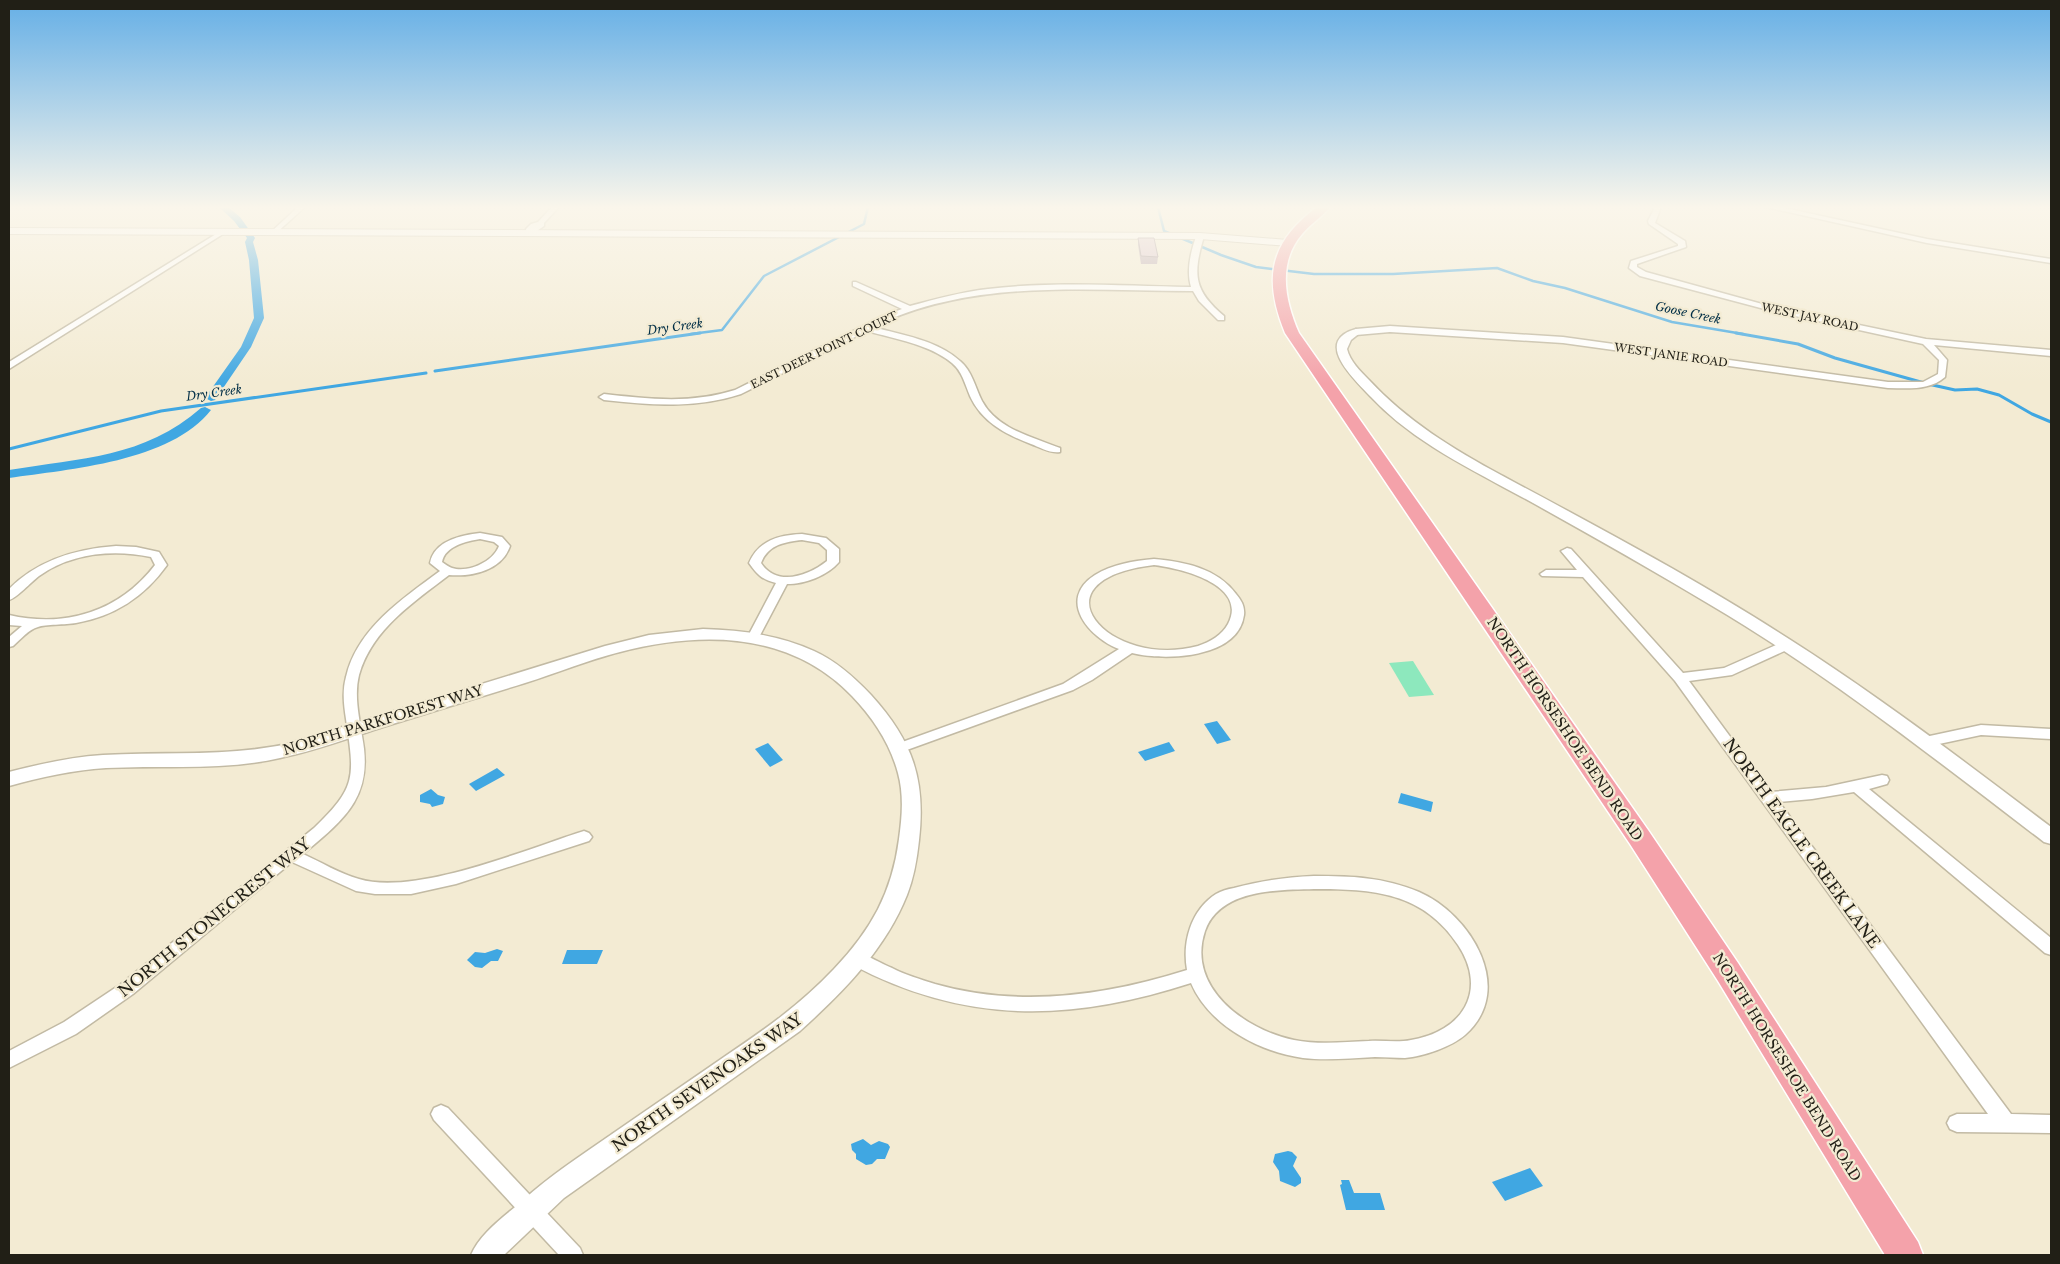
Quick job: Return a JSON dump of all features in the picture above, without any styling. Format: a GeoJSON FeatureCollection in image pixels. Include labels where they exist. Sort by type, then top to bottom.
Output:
{"type":"FeatureCollection","features":[{"type":"Feature","properties":{"kind":"highway","name":"NORTH HORSESHOE BEND ROAD"},"geometry":{"type":"LineString","coordinates":[[1280,266],[1278,289],[1283,312],[1292,333],[1639,837],[1775,1047],[1905,1255]]}},
{"type":"Feature","properties":{"kind":"street"},"geometry":{"type":"LineString","coordinates":[[9,366],[168,266]]}},
{"type":"Feature","properties":{"kind":"street"},"geometry":{"type":"LineString","coordinates":[[1191,266],[1195,289],[1221,318]]}},
{"type":"Feature","properties":{"kind":"street","name":"WEST JAY ROAD"},"geometry":{"type":"LineString","coordinates":[[1633,266],[1636,271],[1658,279],[1772,309],[1926,342]]}},
{"type":"Feature","properties":{"kind":"street"},"geometry":{"type":"LineString","coordinates":[[856,284],[909,309]]}},
{"type":"Feature","properties":{"kind":"street","name":"EAST DEER POINT COURT"},"geometry":{"type":"LineString","coordinates":[[604,397],[669,404],[714,401],[738,392],[866,328],[909,309],[968,294],[1024,288],[1195,289]]}},
{"type":"Feature","properties":{"kind":"street"},"geometry":{"type":"LineString","coordinates":[[866,328],[925,346],[946,355],[955,361],[966,374],[978,402],[989,417],[1010,431],[1056,450]]}},
{"type":"Feature","properties":{"kind":"street","name":"WEST JANIE ROAD"},"geometry":{"type":"LineString","coordinates":[[1356,332],[1390,329],[1563,340],[1855,382],[1910,386],[1924,385],[1942,376],[1943,360],[1926,342]]}},
{"type":"Feature","properties":{"kind":"street"},"geometry":{"type":"LineString","coordinates":[[1356,332],[1341,342],[1340,348],[1343,355],[1365,383],[1405,420],[1474,465],[1700,592],[1787,645],[1836,677],[2051,837]]}},
{"type":"Feature","properties":{"kind":"street"},"geometry":{"type":"LineString","coordinates":[[1926,342],[2051,353]]}},
{"type":"Feature","properties":{"kind":"street"},"geometry":{"type":"LineString","coordinates":[[480,536],[490,536],[504,542],[506,547],[504,553],[490,564],[468,571],[447,570],[440,567],[436,562],[437,557],[441,551],[453,543],[480,536]]}},
{"type":"Feature","properties":{"kind":"street"},"geometry":{"type":"LineString","coordinates":[[802,536],[822,540],[833,549],[832,562],[824,571],[799,580],[783,581],[769,578],[758,571],[755,563],[758,554],[766,546],[785,538],[802,536]]}},
{"type":"Feature","properties":{"kind":"street"},"geometry":{"type":"LineString","coordinates":[[9,596],[34,574],[56,562],[85,553],[110,550],[140,550],[155,554],[161,565],[153,578],[137,593],[116,608],[84,619],[56,623],[13,622],[9,619]]}},
{"type":"Feature","properties":{"kind":"street","name":"NORTH EAGLE CREEK LANE"},"geometry":{"type":"LineString","coordinates":[[1567,551],[1680,678],[2006,1124]]}},
{"type":"Feature","properties":{"kind":"street"},"geometry":{"type":"LineString","coordinates":[[1154,562],[1176,564],[1215,578],[1229,590],[1237,603],[1238,617],[1232,630],[1219,642],[1200,650],[1177,654],[1152,654],[1129,648],[1109,640],[1094,628],[1085,615],[1083,601],[1088,588],[1098,578],[1114,569],[1133,564],[1154,562]]}},
{"type":"Feature","properties":{"kind":"street","name":"NORTH STONECREST WAY"},"geometry":{"type":"LineString","coordinates":[[9,1060],[70,1028],[127,989],[334,818],[354,789],[358,776],[359,763],[350,689],[355,668],[365,646],[390,616],[447,570]]}},
{"type":"Feature","properties":{"kind":"street"},"geometry":{"type":"LineString","coordinates":[[1546,574],[1586,573]]}},
{"type":"Feature","properties":{"kind":"street"},"geometry":{"type":"LineString","coordinates":[[753,638],[783,581]]}},
{"type":"Feature","properties":{"kind":"street"},"geometry":{"type":"LineString","coordinates":[[9,643],[34,623]]}},
{"type":"Feature","properties":{"kind":"street","name":"NORTH PARKFOREST WAY"},"geometry":{"type":"LineString","coordinates":[[9,779],[52,768],[114,761],[238,759],[299,747],[625,645],[693,635],[753,638]]}},
{"type":"Feature","properties":{"kind":"street","name":"NORTH SEVENOAKS WAY"},"geometry":{"type":"LineString","coordinates":[[486,1255],[530,1210],[555,1190],[792,1024],[828,992],[857,959],[889,909],[904,872],[912,820],[912,794],[907,770],[899,748],[889,729],[875,711],[833,669],[805,653],[753,638]]}},
{"type":"Feature","properties":{"kind":"street"},"geometry":{"type":"LineString","coordinates":[[1680,678],[1726,672],[1787,645]]}},
{"type":"Feature","properties":{"kind":"street"},"geometry":{"type":"LineString","coordinates":[[899,748],[1068,688],[1087,678],[1129,648]]}},
{"type":"Feature","properties":{"kind":"street"},"geometry":{"type":"LineString","coordinates":[[1925,742],[1981,730],[2051,734]]}},
{"type":"Feature","properties":{"kind":"street"},"geometry":{"type":"LineString","coordinates":[[1768,797],[1804,796],[1857,787],[1882,780]]}},
{"type":"Feature","properties":{"kind":"street"},"geometry":{"type":"LineString","coordinates":[[1857,787],[2051,948]]}},
{"type":"Feature","properties":{"kind":"street"},"geometry":{"type":"LineString","coordinates":[[291,855],[356,885],[375,888],[411,888],[456,878],[584,837]]}},
{"type":"Feature","properties":{"kind":"street"},"geometry":{"type":"LineString","coordinates":[[1363,883],[1404,892],[1429,906],[1453,925],[1467,944],[1476,964],[1480,986],[1476,1008],[1465,1024],[1449,1037],[1412,1048],[1319,1051],[1293,1048],[1256,1036],[1226,1014],[1207,996],[1196,974],[1193,951],[1198,924],[1222,898],[1254,887],[1278,884],[1363,883]]}},
{"type":"Feature","properties":{"kind":"street"},"geometry":{"type":"LineString","coordinates":[[857,959],[897,978],[936,991],[977,1000],[1027,1005],[1077,1004],[1119,997],[1160,987],[1196,974]]}},
{"type":"Feature","properties":{"kind":"street"},"geometry":{"type":"LineString","coordinates":[[441,1114],[573,1255]]}},
{"type":"Feature","properties":{"kind":"street"},"geometry":{"type":"LineString","coordinates":[[1957,1123],[2051,1124]]}},
{"type":"Feature","properties":{"kind":"green space"},"geometry":{"type":"Polygon","coordinates":[[[1413,661],[1434,695],[1409,697],[1389,663],[1413,661]]]}},
{"type":"Feature","properties":{"kind":"water"},"geometry":{"type":"Polygon","coordinates":[[[1217,721],[1231,740],[1217,744],[1204,724],[1217,721]]]}},
{"type":"Feature","properties":{"kind":"water"},"geometry":{"type":"Polygon","coordinates":[[[1169,742],[1175,751],[1145,761],[1138,752],[1169,742]]]}},
{"type":"Feature","properties":{"kind":"water"},"geometry":{"type":"Polygon","coordinates":[[[768,743],[783,760],[770,767],[755,749],[768,743]]]}},
{"type":"Feature","properties":{"kind":"water"},"geometry":{"type":"Polygon","coordinates":[[[497,768],[505,775],[476,791],[469,784],[497,768]]]}},
{"type":"Feature","properties":{"kind":"water"},"geometry":{"type":"Polygon","coordinates":[[[431,789],[438,795],[445,797],[443,804],[432,807],[430,804],[420,802],[420,795],[431,789]]]}},
{"type":"Feature","properties":{"kind":"water"},"geometry":{"type":"Polygon","coordinates":[[[1401,793],[1433,802],[1431,812],[1398,803],[1401,793]]]}},
{"type":"Feature","properties":{"kind":"water"},"geometry":{"type":"Polygon","coordinates":[[[497,949],[503,951],[498,961],[491,961],[482,968],[475,967],[467,960],[475,952],[485,953],[497,949]]]}},
{"type":"Feature","properties":{"kind":"water"},"geometry":{"type":"Polygon","coordinates":[[[567,950],[603,950],[597,964],[562,964],[567,950]]]}},
{"type":"Feature","properties":{"kind":"water"},"geometry":{"type":"Polygon","coordinates":[[[863,1139],[871,1145],[879,1141],[888,1144],[890,1147],[885,1159],[877,1159],[872,1164],[866,1165],[856,1159],[856,1154],[852,1150],[851,1144],[863,1139]]]}},
{"type":"Feature","properties":{"kind":"water"},"geometry":{"type":"Polygon","coordinates":[[[1288,1151],[1297,1157],[1293,1166],[1301,1178],[1301,1183],[1295,1187],[1280,1181],[1279,1171],[1273,1162],[1275,1154],[1288,1151]]]}},
{"type":"Feature","properties":{"kind":"water"},"geometry":{"type":"Polygon","coordinates":[[[1530,1168],[1543,1186],[1505,1201],[1492,1182],[1530,1168]]]}},
{"type":"Feature","properties":{"kind":"water"},"geometry":{"type":"Polygon","coordinates":[[[1341,1180],[1349,1180],[1354,1193],[1380,1193],[1385,1210],[1346,1210],[1340,1185],[1342,1184],[1341,1180]]]}},
{"type":"Feature","properties":{"kind":"waterway"},"geometry":{"type":"LineString","coordinates":[[211,398],[246,347],[257,326],[259,311],[255,294],[253,266]]}},
{"type":"Feature","properties":{"kind":"waterway","name":"Dry Creek"},"geometry":{"type":"LineString","coordinates":[[691,334],[722,330],[764,276],[783,266]]}},
{"type":"Feature","properties":{"kind":"waterway","name":"Goose Creek"},"geometry":{"type":"LineString","coordinates":[[1253,266],[1314,274],[1393,274],[1497,268],[1533,281],[1565,288],[1672,322],[1743,334]]}},
{"type":"Feature","properties":{"kind":"waterway","name":"Dry Creek"},"geometry":{"type":"LineString","coordinates":[[435,371],[700,333]]}},
{"type":"Feature","properties":{"kind":"waterway","name":"Goose Creek"},"geometry":{"type":"LineString","coordinates":[[1736,333],[1798,344],[1835,358],[1928,384],[1955,390],[1977,389],[1999,395],[2032,414],[2051,422]]}},
{"type":"Feature","properties":{"kind":"waterway","name":"Dry Creek"},"geometry":{"type":"LineString","coordinates":[[9,449],[161,411],[426,373]]}},
{"type":"Feature","properties":{"kind":"waterway"},"geometry":{"type":"LineString","coordinates":[[9,474],[113,457],[140,449],[164,440],[186,427],[205,410]]}}]}
